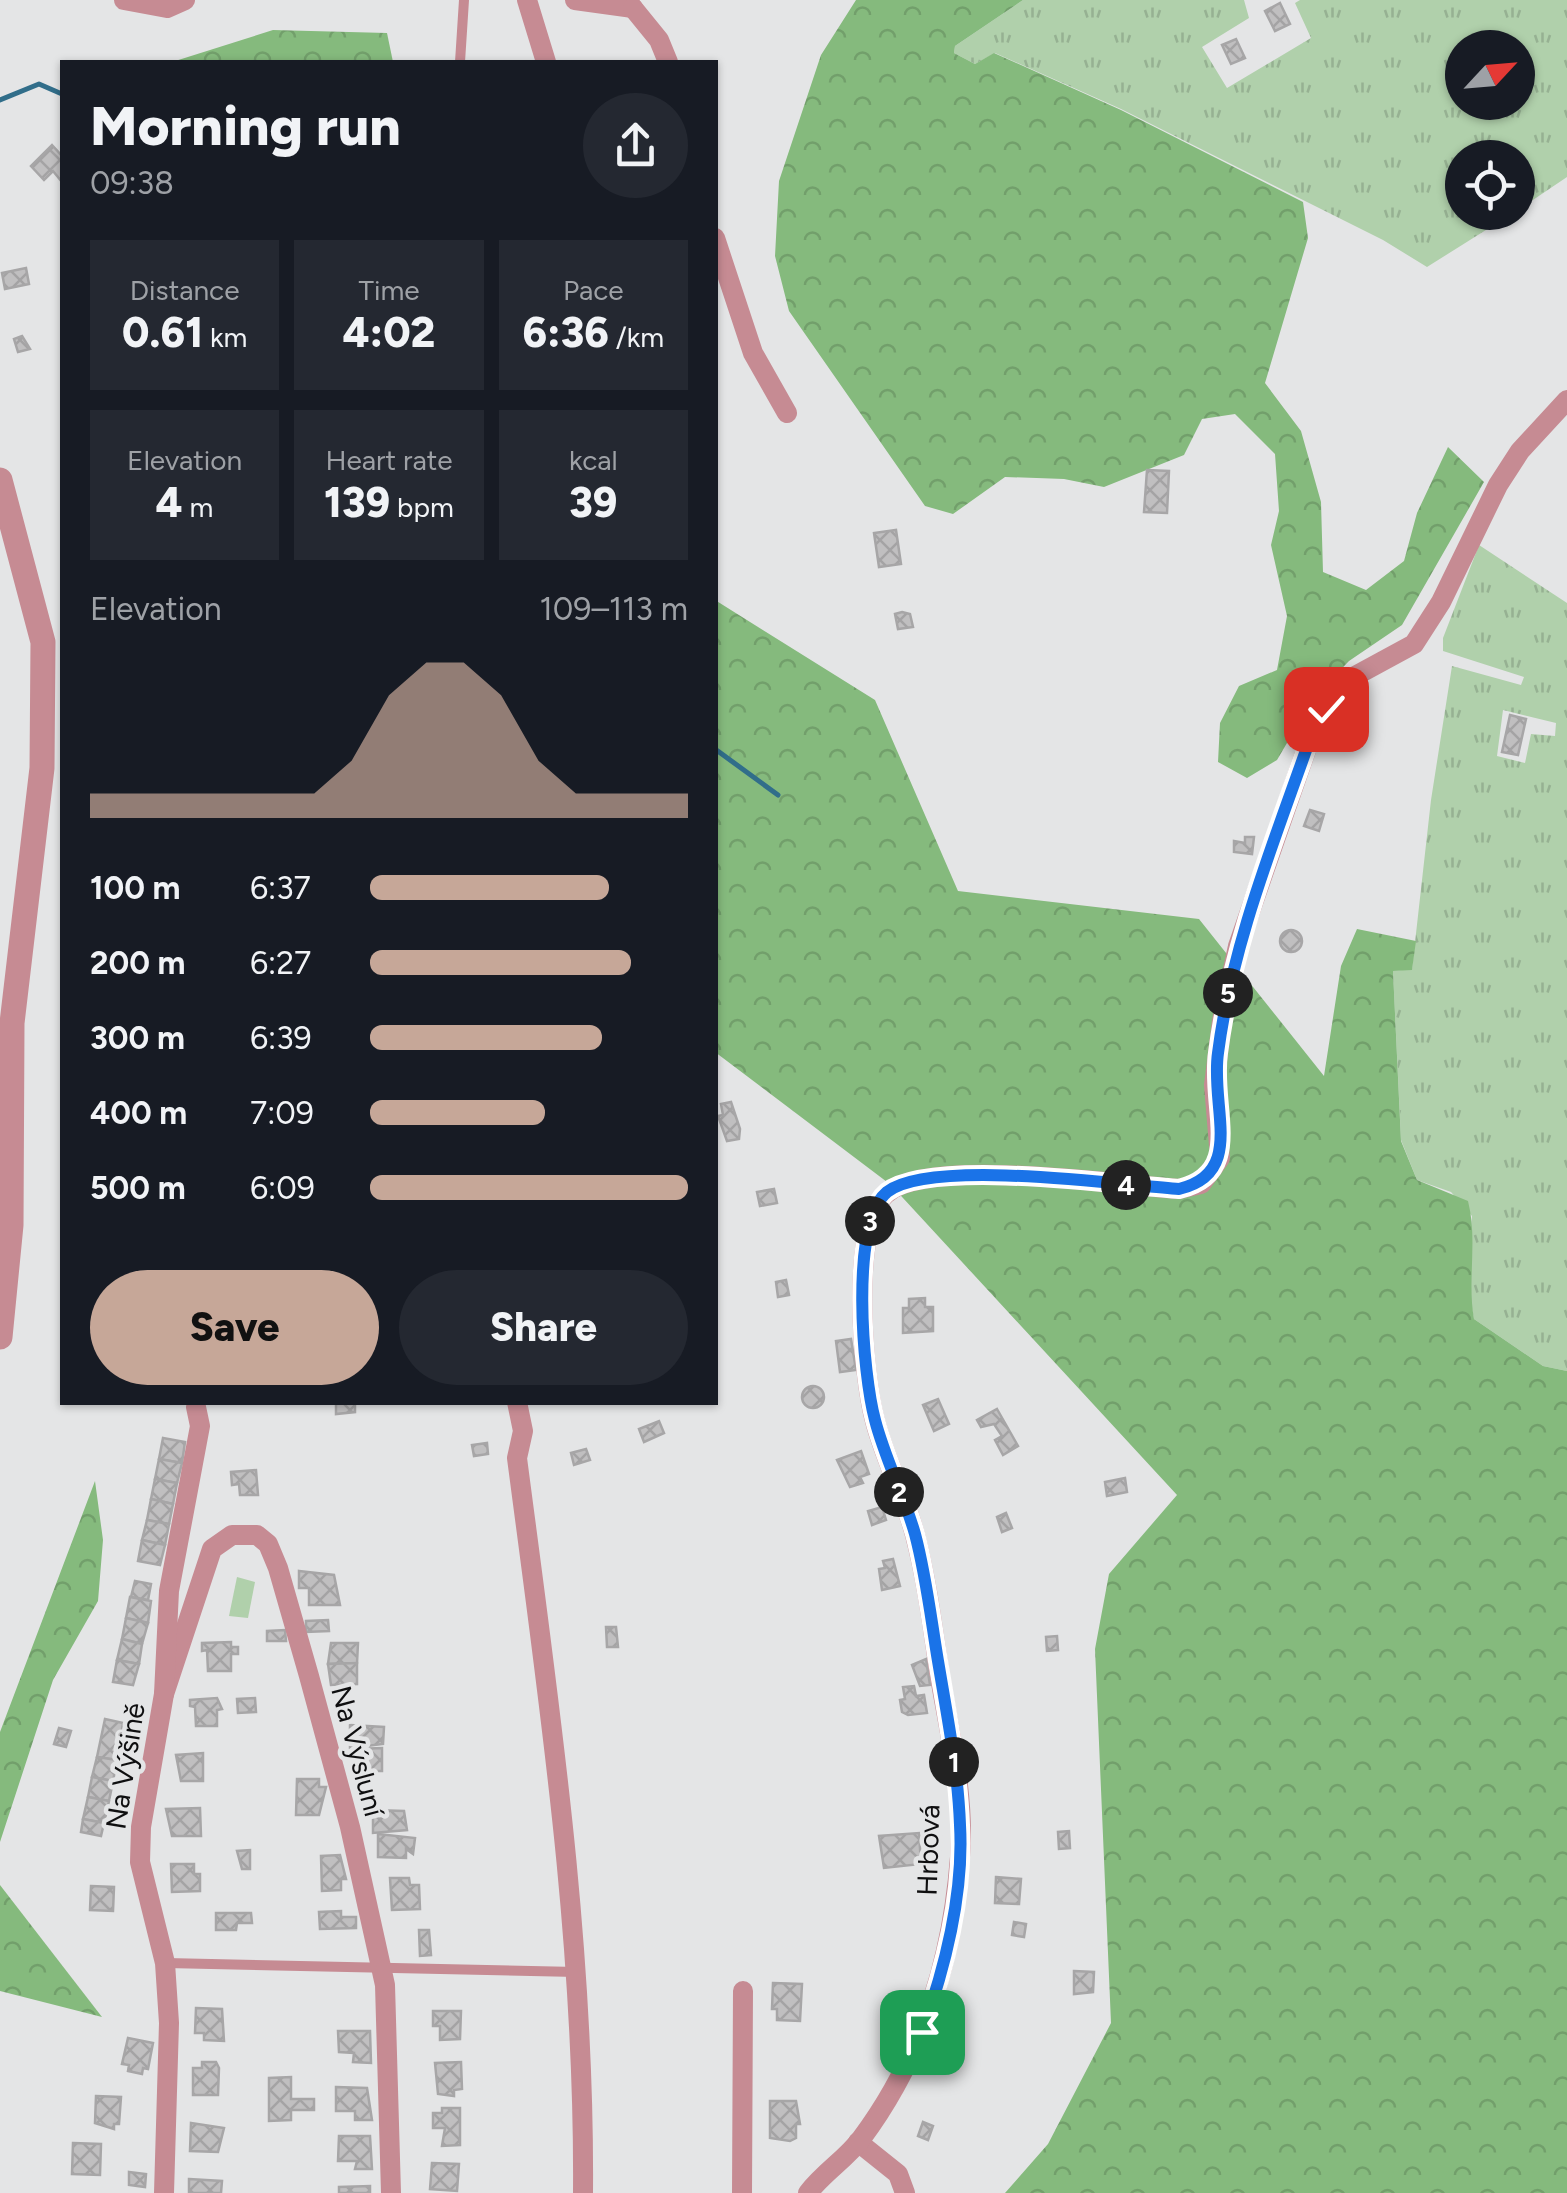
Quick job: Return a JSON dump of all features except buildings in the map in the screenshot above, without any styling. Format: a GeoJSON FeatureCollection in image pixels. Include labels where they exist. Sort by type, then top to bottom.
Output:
{"type":"FeatureCollection","features":[{"type":"Feature","properties":{"kind":"street"},"geometry":{"type":"LineString","coordinates":[[124,0],[167,8],[185,0]]}},
{"type":"Feature","properties":{"kind":"street"},"geometry":{"type":"LineString","coordinates":[[527,0],[545,60]]}},
{"type":"Feature","properties":{"kind":"street"},"geometry":{"type":"LineString","coordinates":[[576,0],[636,4],[667,60]]}},
{"type":"Feature","properties":{"kind":"street"},"geometry":{"type":"LineString","coordinates":[[718,247],[753,354],[787,412]]}},
{"type":"Feature","properties":{"kind":"street","name":"Hrbová"},"geometry":{"type":"LineString","coordinates":[[808,2193],[825,2170],[858,2142],[909,2063],[932,2006],[956,1898],[961,1853],[956,1770],[915,1534],[880,1436],[868,1388],[868,1225],[877,1204],[888,1192],[964,1174],[1179,1189],[1200,1184],[1220,1158],[1214,1085],[1222,1021],[1238,946],[1310,739],[1344,682],[1414,644],[1441,602],[1506,473],[1545,421],[1567,400]]}},
{"type":"Feature","properties":{"kind":"street"},"geometry":{"type":"LineString","coordinates":[[0,480],[44,642],[42,768],[12,1023],[11,1225],[0,1337]]}},
{"type":"Feature","properties":{"kind":"street","name":"Na Výšině"},"geometry":{"type":"LineString","coordinates":[[164,2193],[169,2041],[165,1963],[140,1862],[141,1827],[164,1694],[169,1592],[200,1426],[196,1405]]}},
{"type":"Feature","properties":{"kind":"street"},"geometry":{"type":"LineString","coordinates":[[518,1405],[523,1431],[517,1458],[569,1857],[584,2079],[583,2193]]}},
{"type":"Feature","properties":{"kind":"street","name":"Na Výsluní"},"geometry":{"type":"LineString","coordinates":[[164,1694],[212,1549],[232,1534],[257,1534],[268,1544],[278,1568],[299,1640],[350,1827],[382,1970],[390,2056],[391,2193]]}},
{"type":"Feature","properties":{"kind":"street"},"geometry":{"type":"LineString","coordinates":[[742,2193],[744,1991]]}},
{"type":"Feature","properties":{"kind":"street"},"geometry":{"type":"LineString","coordinates":[[858,2142],[898,2174],[905,2193]]}},
{"type":"Feature","properties":{"kind":"lane"},"geometry":{"type":"LineString","coordinates":[[460,60],[464,0]]}},
{"type":"Feature","properties":{"kind":"lane"},"geometry":{"type":"LineString","coordinates":[[165,1963],[577,1972]]}},
{"type":"Feature","properties":{"kind":"green space"},"geometry":{"type":"Polygon","coordinates":[[[856,0],[1023,0],[955,46],[954,53],[975,64],[994,53],[1121,110],[1303,202],[1308,238],[1265,383],[1301,431],[1321,502],[1323,572],[1366,590],[1404,561],[1417,513],[1448,447],[1484,482],[1402,625],[1349,661],[1314,697],[1277,760],[1247,778],[1218,762],[1220,723],[1239,686],[1277,670],[1287,616],[1271,545],[1279,511],[1275,454],[1235,414],[1202,419],[1184,455],[1104,487],[1064,479],[1005,477],[953,514],[925,506],[789,311],[775,256],[779,181],[821,55],[856,0]]]}},
{"type":"Feature","properties":{"kind":"green space"},"geometry":{"type":"Polygon","coordinates":[[[1023,0],[1244,0],[1249,18],[1202,47],[1227,88],[1311,38],[1295,3],[1300,0],[1567,0],[1567,177],[1535,199],[1535,140],[1445,140],[1445,230],[1486,230],[1427,267],[1383,240],[1121,109],[995,53],[975,64],[954,53],[955,46],[1023,0]]]}},
{"type":"Feature","properties":{"kind":"green space"},"geometry":{"type":"Polygon","coordinates":[[[273,30],[387,33],[393,60],[178,60],[273,30]]]}},
{"type":"Feature","properties":{"kind":"green space"},"geometry":{"type":"Polygon","coordinates":[[[1479,545],[1567,603],[1567,1371],[1543,1366],[1474,1319],[1468,1289],[1472,1216],[1451,1192],[1417,1180],[1401,1140],[1393,971],[1412,969],[1431,800],[1452,666],[1521,685],[1524,677],[1443,651],[1443,638],[1479,545]],[[1503,710],[1497,756],[1525,763],[1531,734],[1555,736],[1556,723],[1503,710]]]}},
{"type":"Feature","properties":{"kind":"green space"},"geometry":{"type":"Polygon","coordinates":[[[718,602],[875,700],[958,891],[1199,919],[1324,1076],[1341,966],[1357,929],[1416,941],[1412,970],[1393,971],[1401,1141],[1417,1180],[1468,1201],[1474,1319],[1543,1366],[1567,1371],[1567,2193],[1005,2193],[1048,2144],[1111,2023],[1095,1649],[1109,1574],[1177,1495],[891,1185],[718,1054],[718,602]]]}},
{"type":"Feature","properties":{"kind":"green space"},"geometry":{"type":"Polygon","coordinates":[[[95,1481],[103,1540],[98,1601],[53,1680],[0,1842],[0,1732],[95,1481]]]}},
{"type":"Feature","properties":{"kind":"green space"},"geometry":{"type":"Polygon","coordinates":[[[237,1577],[255,1582],[248,1618],[229,1616],[237,1577]]]}},
{"type":"Feature","properties":{"kind":"green space"},"geometry":{"type":"Polygon","coordinates":[[[0,1885],[102,2017],[0,1991],[0,1885]]]}},
{"type":"Feature","properties":{"kind":"waterway"},"geometry":{"type":"LineString","coordinates":[[0,100],[39,84],[60,93]]}},
{"type":"Feature","properties":{"kind":"waterway"},"geometry":{"type":"LineString","coordinates":[[718,751],[778,795]]}},
{"type":"Feature","properties":{"kind":"route"},"geometry":{"type":"LineString","coordinates":[[922,2032],[937,1992],[956,1898],[960,1825],[956,1770],[915,1534],[875,1422],[868,1388],[868,1225],[877,1204],[901,1185],[964,1174],[1179,1189],[1200,1184],[1212,1173],[1220,1158],[1221,1142],[1214,1085],[1222,1021],[1238,946],[1310,739],[1326,709]]}}]}
